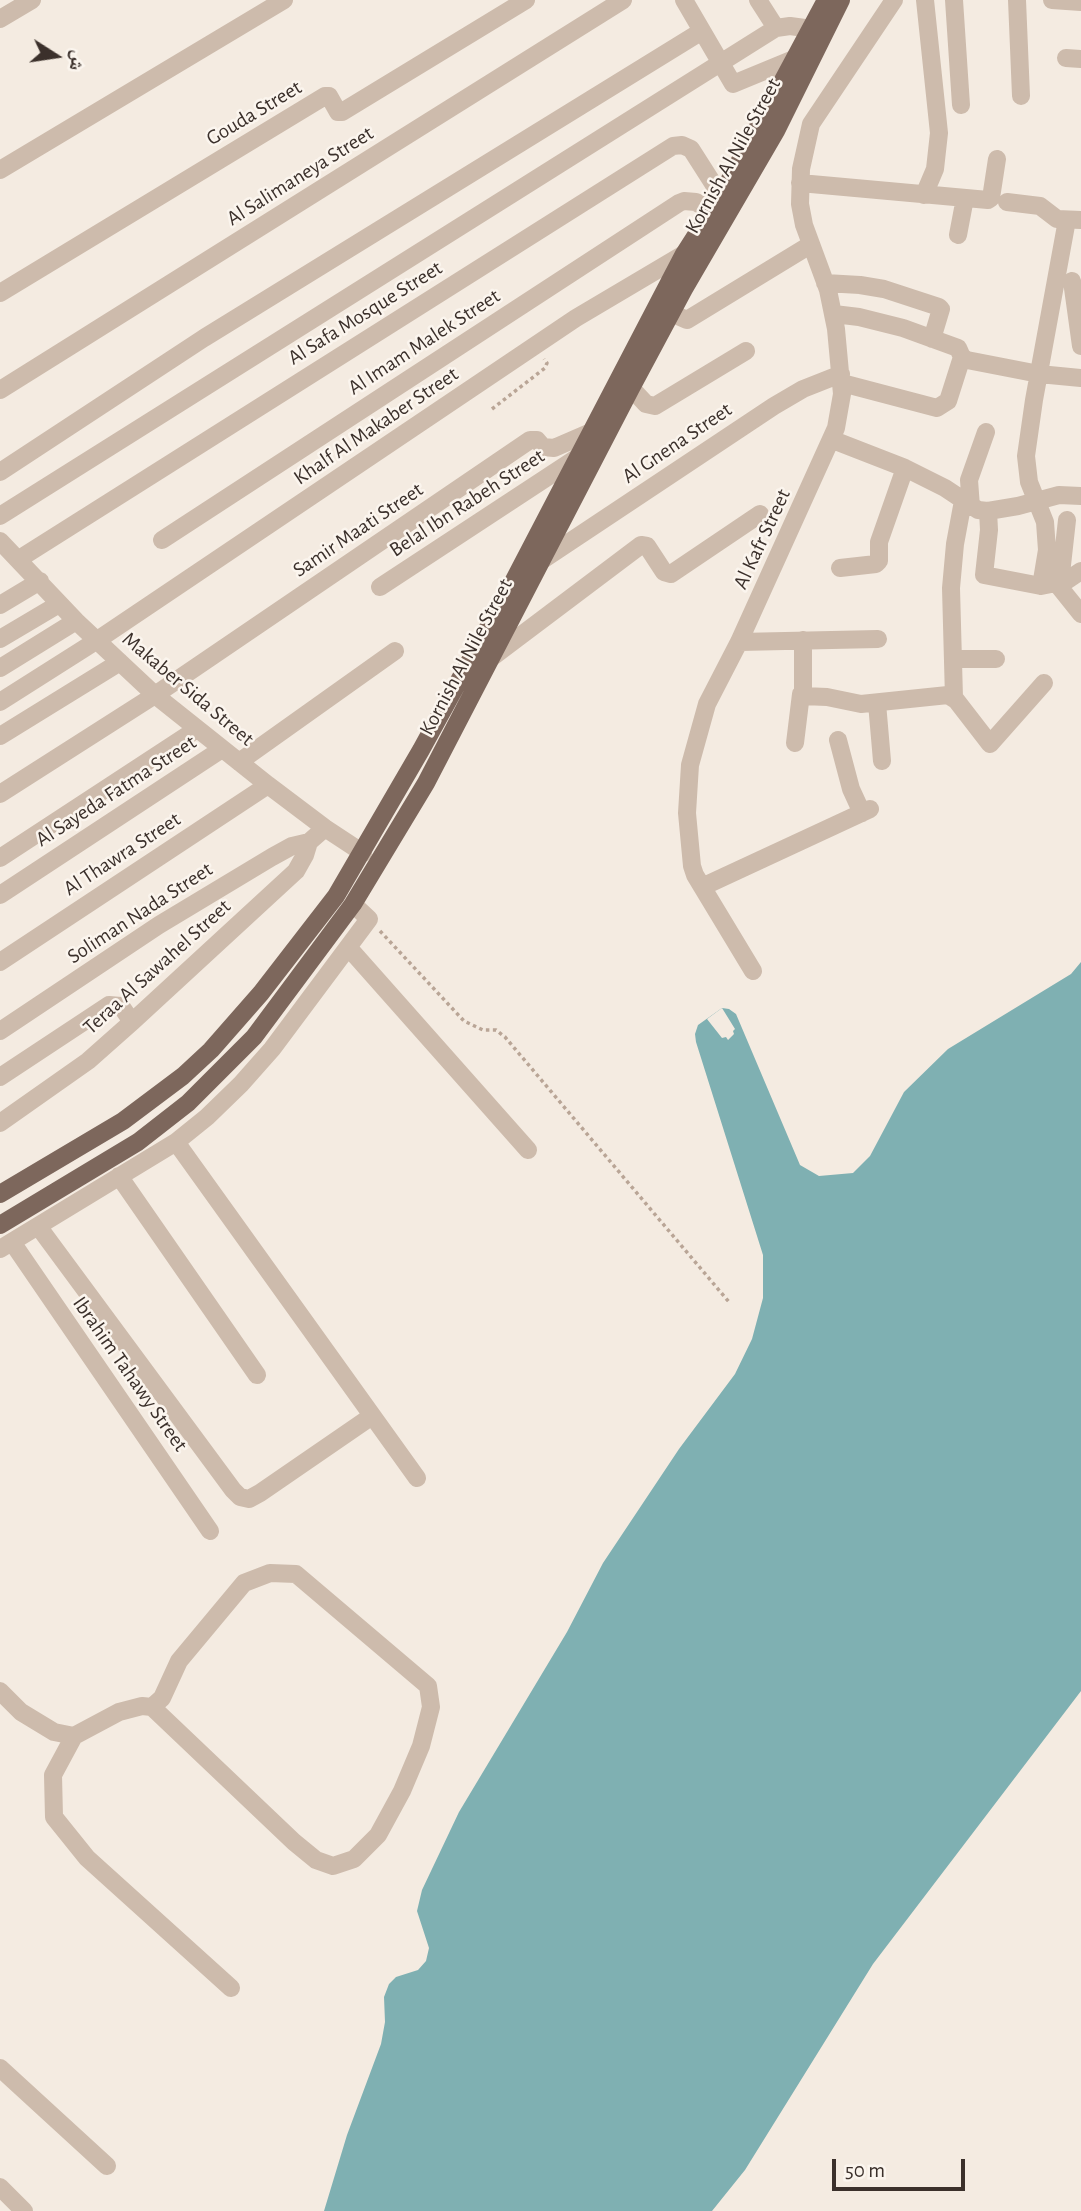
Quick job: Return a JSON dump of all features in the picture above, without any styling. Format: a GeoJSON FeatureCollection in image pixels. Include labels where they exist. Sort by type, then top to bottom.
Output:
{"type":"FeatureCollection","features":[{"type":"Feature","properties":{"kind":"main road","name":"Kornish Al Nile Street"},"geometry":{"type":"LineString","coordinates":[[0,1194],[123,1121],[154,1100],[202,1059],[235,1023],[337,896],[513,582],[684,254],[722,196],[826,0]]}},
{"type":"Feature","properties":{"kind":"main road","name":"Kornish Al Nile Street"},"geometry":{"type":"LineString","coordinates":[[0,1225],[138,1142],[164,1123],[211,1082],[254,1037],[313,961],[352,904],[426,782],[671,313],[776,131],[841,0]]}},
{"type":"Feature","properties":{"kind":"main road"},"geometry":{"type":"LineString","coordinates":[[235,1023],[254,1037]]}},
{"type":"Feature","properties":{"kind":"street"},"geometry":{"type":"LineString","coordinates":[[0,19],[32,0]]}},
{"type":"Feature","properties":{"kind":"street"},"geometry":{"type":"LineString","coordinates":[[0,170],[284,0]]}},
{"type":"Feature","properties":{"kind":"street","name":"Gouda Street"},"geometry":{"type":"LineString","coordinates":[[0,293],[325,96],[329,96],[338,111],[342,112],[526,0]]}},
{"type":"Feature","properties":{"kind":"street","name":"Al Salimaneya Street"},"geometry":{"type":"LineString","coordinates":[[0,390],[623,0]]}},
{"type":"Feature","properties":{"kind":"street"},"geometry":{"type":"LineString","coordinates":[[684,0],[733,84],[796,58]]}},
{"type":"Feature","properties":{"kind":"street"},"geometry":{"type":"LineString","coordinates":[[758,0],[776,28]]}},
{"type":"Feature","properties":{"kind":"street","name":"Al Kafr Street"},"geometry":{"type":"LineString","coordinates":[[753,971],[695,875],[690,858],[687,814],[690,765],[706,704],[735,649],[832,440],[842,404],[834,314],[804,225],[800,183],[803,155],[811,124],[894,0]]}},
{"type":"Feature","properties":{"kind":"street"},"geometry":{"type":"LineString","coordinates":[[923,195],[935,169],[939,133],[925,0]]}},
{"type":"Feature","properties":{"kind":"street"},"geometry":{"type":"LineString","coordinates":[[954,0],[961,105]]}},
{"type":"Feature","properties":{"kind":"street"},"geometry":{"type":"LineString","coordinates":[[1017,0],[1021,96]]}},
{"type":"Feature","properties":{"kind":"street"},"geometry":{"type":"LineString","coordinates":[[1052,0],[1081,2]]}},
{"type":"Feature","properties":{"kind":"street"},"geometry":{"type":"LineString","coordinates":[[0,516],[776,28],[790,26],[812,29]]}},
{"type":"Feature","properties":{"kind":"street"},"geometry":{"type":"LineString","coordinates":[[0,472],[204,338],[702,32]]}},
{"type":"Feature","properties":{"kind":"street","name":"Al Safa Mosque Street"},"geometry":{"type":"LineString","coordinates":[[19,559],[673,146],[682,145],[691,149],[722,196]]}},
{"type":"Feature","properties":{"kind":"street"},"geometry":{"type":"LineString","coordinates":[[800,183],[988,200],[991,198],[997,159]]}},
{"type":"Feature","properties":{"kind":"street"},"geometry":{"type":"LineString","coordinates":[[958,235],[965,198]]}},
{"type":"Feature","properties":{"kind":"street","name":"Al Imam Malek Street"},"geometry":{"type":"LineString","coordinates":[[162,540],[679,203],[696,201],[712,212]]}},
{"type":"Feature","properties":{"kind":"street"},"geometry":{"type":"LineString","coordinates":[[1007,202],[1040,206],[1057,219],[1074,220],[1070,281],[1081,346]]}},
{"type":"Feature","properties":{"kind":"street"},"geometry":{"type":"LineString","coordinates":[[671,313],[687,320],[810,245]]}},
{"type":"Feature","properties":{"kind":"street","name":"Khalf Al Makaber Street"},"geometry":{"type":"LineString","coordinates":[[0,702],[96,641],[576,318],[684,254]]}},
{"type":"Feature","properties":{"kind":"street"},"geometry":{"type":"LineString","coordinates":[[1070,281],[1039,374],[1026,456],[1027,471],[1045,522],[1053,584],[1081,614]]}},
{"type":"Feature","properties":{"kind":"street"},"geometry":{"type":"LineString","coordinates":[[825,283],[884,289],[939,307],[941,309],[932,339]]}},
{"type":"Feature","properties":{"kind":"street"},"geometry":{"type":"LineString","coordinates":[[834,314],[878,321],[932,339],[958,348],[962,357],[948,401],[937,408],[841,378]]}},
{"type":"Feature","properties":{"kind":"street"},"geometry":{"type":"LineString","coordinates":[[631,388],[646,404],[654,406],[746,351]]}},
{"type":"Feature","properties":{"kind":"street"},"geometry":{"type":"LineString","coordinates":[[962,357],[1039,374],[1081,378]]}},
{"type":"Feature","properties":{"kind":"street","name":"Al Gnena Street"},"geometry":{"type":"LineString","coordinates":[[544,559],[774,406],[803,389],[841,378]]}},
{"type":"Feature","properties":{"kind":"street","name":"Samir Maati Street"},"geometry":{"type":"LineString","coordinates":[[155,695],[530,440],[537,440],[544,447],[554,448],[591,432]]}},
{"type":"Feature","properties":{"kind":"street"},"geometry":{"type":"LineString","coordinates":[[986,432],[969,480],[974,507],[989,530],[983,575],[1053,584],[1081,571]]}},
{"type":"Feature","properties":{"kind":"street"},"geometry":{"type":"LineString","coordinates":[[832,440],[905,468],[945,488],[974,507],[1059,495],[1081,496]]}},
{"type":"Feature","properties":{"kind":"street","name":"Belal Ibn Rabeh Street"},"geometry":{"type":"LineString","coordinates":[[380,587],[578,457]]}},
{"type":"Feature","properties":{"kind":"street"},"geometry":{"type":"LineString","coordinates":[[840,568],[879,562],[879,542],[905,468]]}},
{"type":"Feature","properties":{"kind":"street"},"geometry":{"type":"LineString","coordinates":[[954,698],[951,587],[955,544],[974,507]]}},
{"type":"Feature","properties":{"kind":"street"},"geometry":{"type":"LineString","coordinates":[[491,658],[641,545],[647,546],[664,572],[671,574],[760,514]]}},
{"type":"Feature","properties":{"kind":"street"},"geometry":{"type":"LineString","coordinates":[[1053,584],[1067,520]]}},
{"type":"Feature","properties":{"kind":"street","name":"Makaber Sida Street"},"geometry":{"type":"LineString","coordinates":[[0,541],[96,641],[155,695],[268,785],[363,853]]}},
{"type":"Feature","properties":{"kind":"street"},"geometry":{"type":"LineString","coordinates":[[0,605],[40,582]]}},
{"type":"Feature","properties":{"kind":"street"},"geometry":{"type":"LineString","coordinates":[[0,639],[59,604]]}},
{"type":"Feature","properties":{"kind":"street"},"geometry":{"type":"LineString","coordinates":[[0,668],[76,621]]}},
{"type":"Feature","properties":{"kind":"street"},"geometry":{"type":"LineString","coordinates":[[735,649],[803,640],[878,639]]}},
{"type":"Feature","properties":{"kind":"street"},"geometry":{"type":"LineString","coordinates":[[795,743],[801,694],[803,640]]}},
{"type":"Feature","properties":{"kind":"street"},"geometry":{"type":"LineString","coordinates":[[239,762],[396,651]]}},
{"type":"Feature","properties":{"kind":"street"},"geometry":{"type":"LineString","coordinates":[[953,659],[996,659]]}},
{"type":"Feature","properties":{"kind":"street"},"geometry":{"type":"LineString","coordinates":[[0,736],[120,662]]}},
{"type":"Feature","properties":{"kind":"street"},"geometry":{"type":"LineString","coordinates":[[801,694],[861,704],[944,695],[954,698],[990,744],[1044,683]]}},
{"type":"Feature","properties":{"kind":"street"},"geometry":{"type":"LineString","coordinates":[[0,794],[155,695]]}},
{"type":"Feature","properties":{"kind":"street"},"geometry":{"type":"LineString","coordinates":[[877,703],[882,761]]}},
{"type":"Feature","properties":{"kind":"street"},"geometry":{"type":"LineString","coordinates":[[0,858],[197,729]]}},
{"type":"Feature","properties":{"kind":"street"},"geometry":{"type":"LineString","coordinates":[[702,887],[866,811],[851,789],[838,740]]}},
{"type":"Feature","properties":{"kind":"street","name":"Al Sayeda Fatma Street"},"geometry":{"type":"LineString","coordinates":[[0,895],[222,748]]}},
{"type":"Feature","properties":{"kind":"street","name":"Al Thawra Street"},"geometry":{"type":"LineString","coordinates":[[0,962],[268,785]]}},
{"type":"Feature","properties":{"kind":"street","name":"Teraa Al Sawahel Street"},"geometry":{"type":"LineString","coordinates":[[0,1123],[88,1061],[132,1022],[296,871],[309,842],[325,828]]}},
{"type":"Feature","properties":{"kind":"street","name":"Soliman Nada Street"},"geometry":{"type":"LineString","coordinates":[[0,1031],[159,925],[272,857],[292,846],[309,842]]}},
{"type":"Feature","properties":{"kind":"street"},"geometry":{"type":"LineString","coordinates":[[6,1246],[176,1142],[241,1084],[272,1049],[369,919],[352,904]]}},
{"type":"Feature","properties":{"kind":"street"},"geometry":{"type":"LineString","coordinates":[[348,947],[528,1150]]}},
{"type":"Feature","properties":{"kind":"street"},"geometry":{"type":"LineString","coordinates":[[0,1077],[109,1005],[121,1006],[132,1022]]}},
{"type":"Feature","properties":{"kind":"street"},"geometry":{"type":"LineString","coordinates":[[176,1142],[417,1478]]}},
{"type":"Feature","properties":{"kind":"street"},"geometry":{"type":"LineString","coordinates":[[119,1176],[257,1375]]}},
{"type":"Feature","properties":{"kind":"street"},"geometry":{"type":"LineString","coordinates":[[38,1226],[240,1497],[249,1499],[260,1493],[372,1416]]}},
{"type":"Feature","properties":{"kind":"street","name":"Ibrahim Tahawy Street"},"geometry":{"type":"LineString","coordinates":[[6,1246],[210,1531]]}},
{"type":"Feature","properties":{"kind":"street"},"geometry":{"type":"LineString","coordinates":[[152,1707],[162,1698],[179,1661],[244,1583],[270,1573],[296,1574],[428,1686],[431,1707],[421,1746],[402,1791],[378,1835],[354,1859],[333,1866],[316,1860],[294,1842],[152,1707],[142,1706],[120,1712],[75,1736],[54,1775],[54,1817],[88,1858],[231,1988]]}},
{"type":"Feature","properties":{"kind":"street"},"geometry":{"type":"LineString","coordinates":[[0,1691],[21,1712],[54,1732],[75,1736]]}},
{"type":"Feature","properties":{"kind":"street"},"geometry":{"type":"LineString","coordinates":[[0,2068],[107,2166]]}},
{"type":"Feature","properties":{"kind":"street"},"geometry":{"type":"LineString","coordinates":[[0,2187],[24,2211]]}},
{"type":"Feature","properties":{"kind":"path"},"geometry":{"type":"LineString","coordinates":[[492,409],[547,367],[546,360],[535,346]]}},
{"type":"Feature","properties":{"kind":"path"},"geometry":{"type":"LineString","coordinates":[[369,919],[464,1021],[483,1030],[496,1030],[505,1037],[729,1302]]}},
{"type":"Feature","properties":{"kind":"water"},"geometry":{"type":"Polygon","coordinates":[[[1081,962],[1081,1691],[873,1964],[745,2170],[712,2211],[324,2211],[347,2135],[381,2044],[385,2022],[384,1997],[389,1984],[396,1977],[418,1970],[426,1961],[429,1948],[417,1911],[422,1890],[459,1812],[567,1632],[603,1563],[679,1449],[735,1374],[752,1339],[763,1298],[763,1255],[696,1042],[698,1025],[722,1008],[736,1014],[800,1165],[819,1176],[853,1173],[870,1156],[904,1092],[948,1049],[1071,974],[1081,962]]]}},
{"type":"Feature","properties":{"kind":"pier"},"geometry":{"type":"Polygon","coordinates":[[[722,1008],[735,1029],[728,1040],[726,1037],[722,1038],[707,1019],[722,1008]]]}}]}
